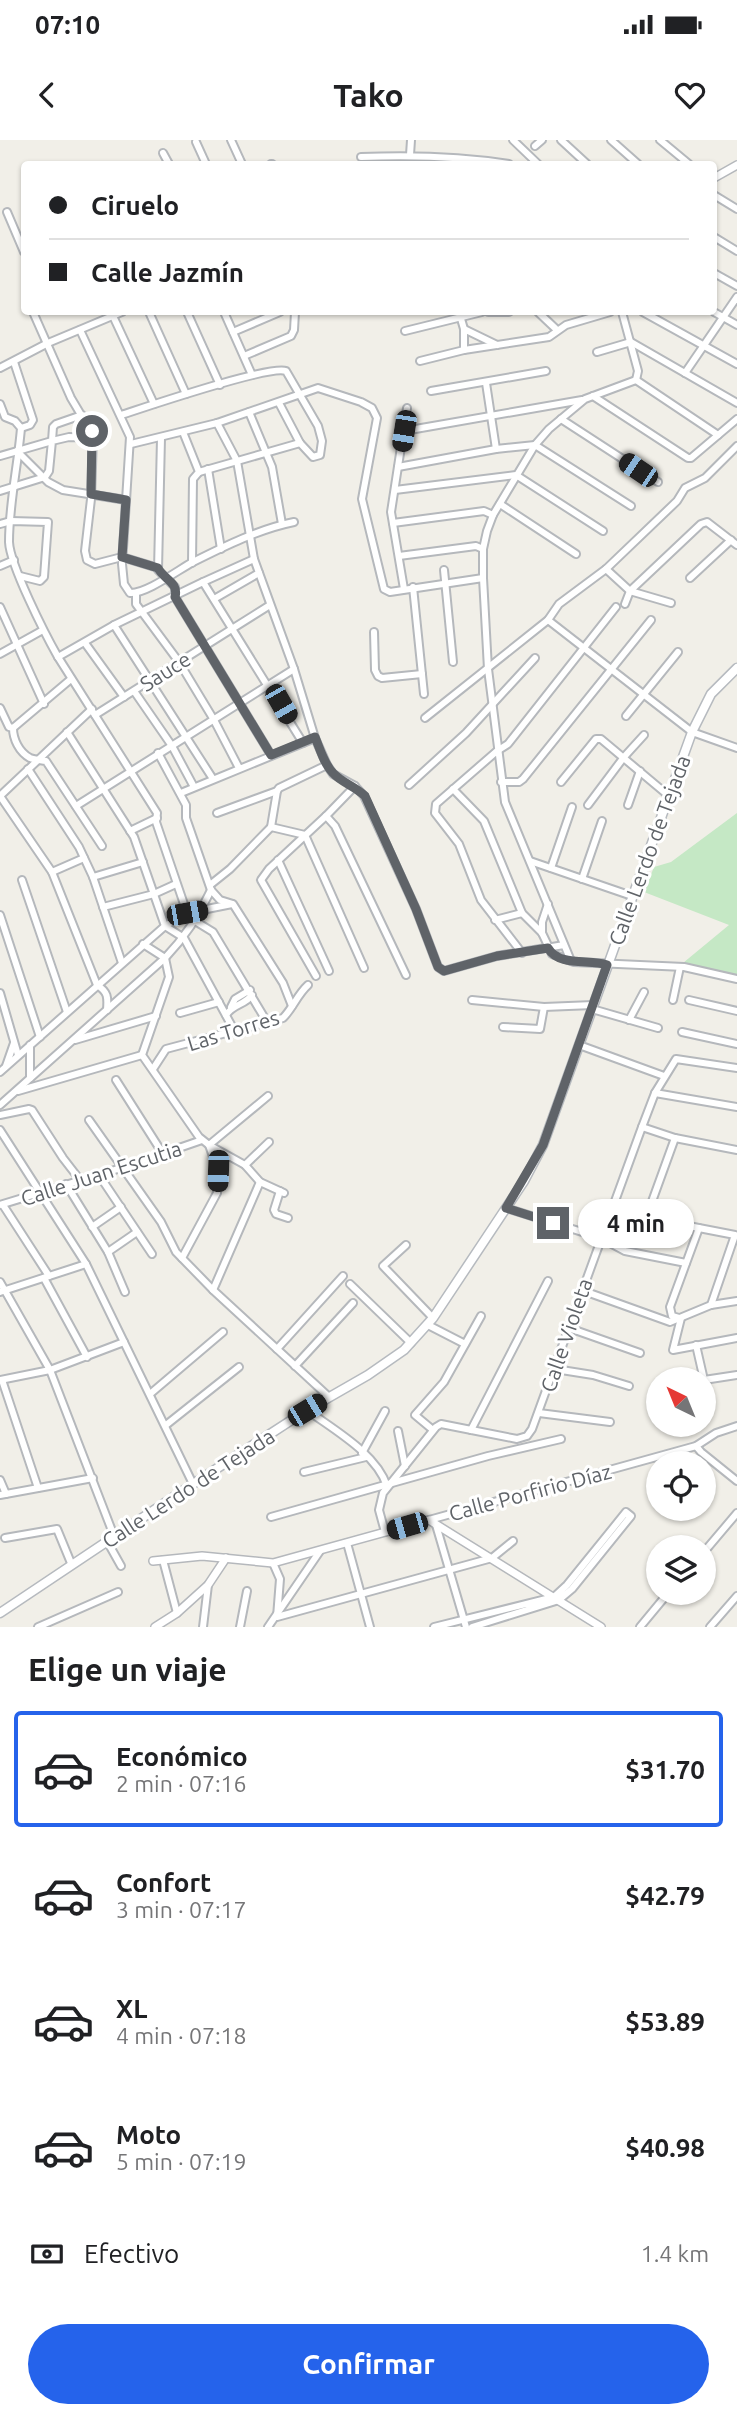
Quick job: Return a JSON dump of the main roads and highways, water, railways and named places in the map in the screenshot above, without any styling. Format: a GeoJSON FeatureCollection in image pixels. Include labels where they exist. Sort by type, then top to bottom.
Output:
{"type":"FeatureCollection","features":[{"type":"Feature","properties":{"kind":"main road","name":"Calle Lerdo de Tejada"},"geometry":{"type":"LineString","coordinates":[[0,1613],[71,1563],[307,1410],[368,1375],[411,1343],[430,1321],[506,1208],[543,1145],[692,732],[711,694],[737,667]]}}]}
